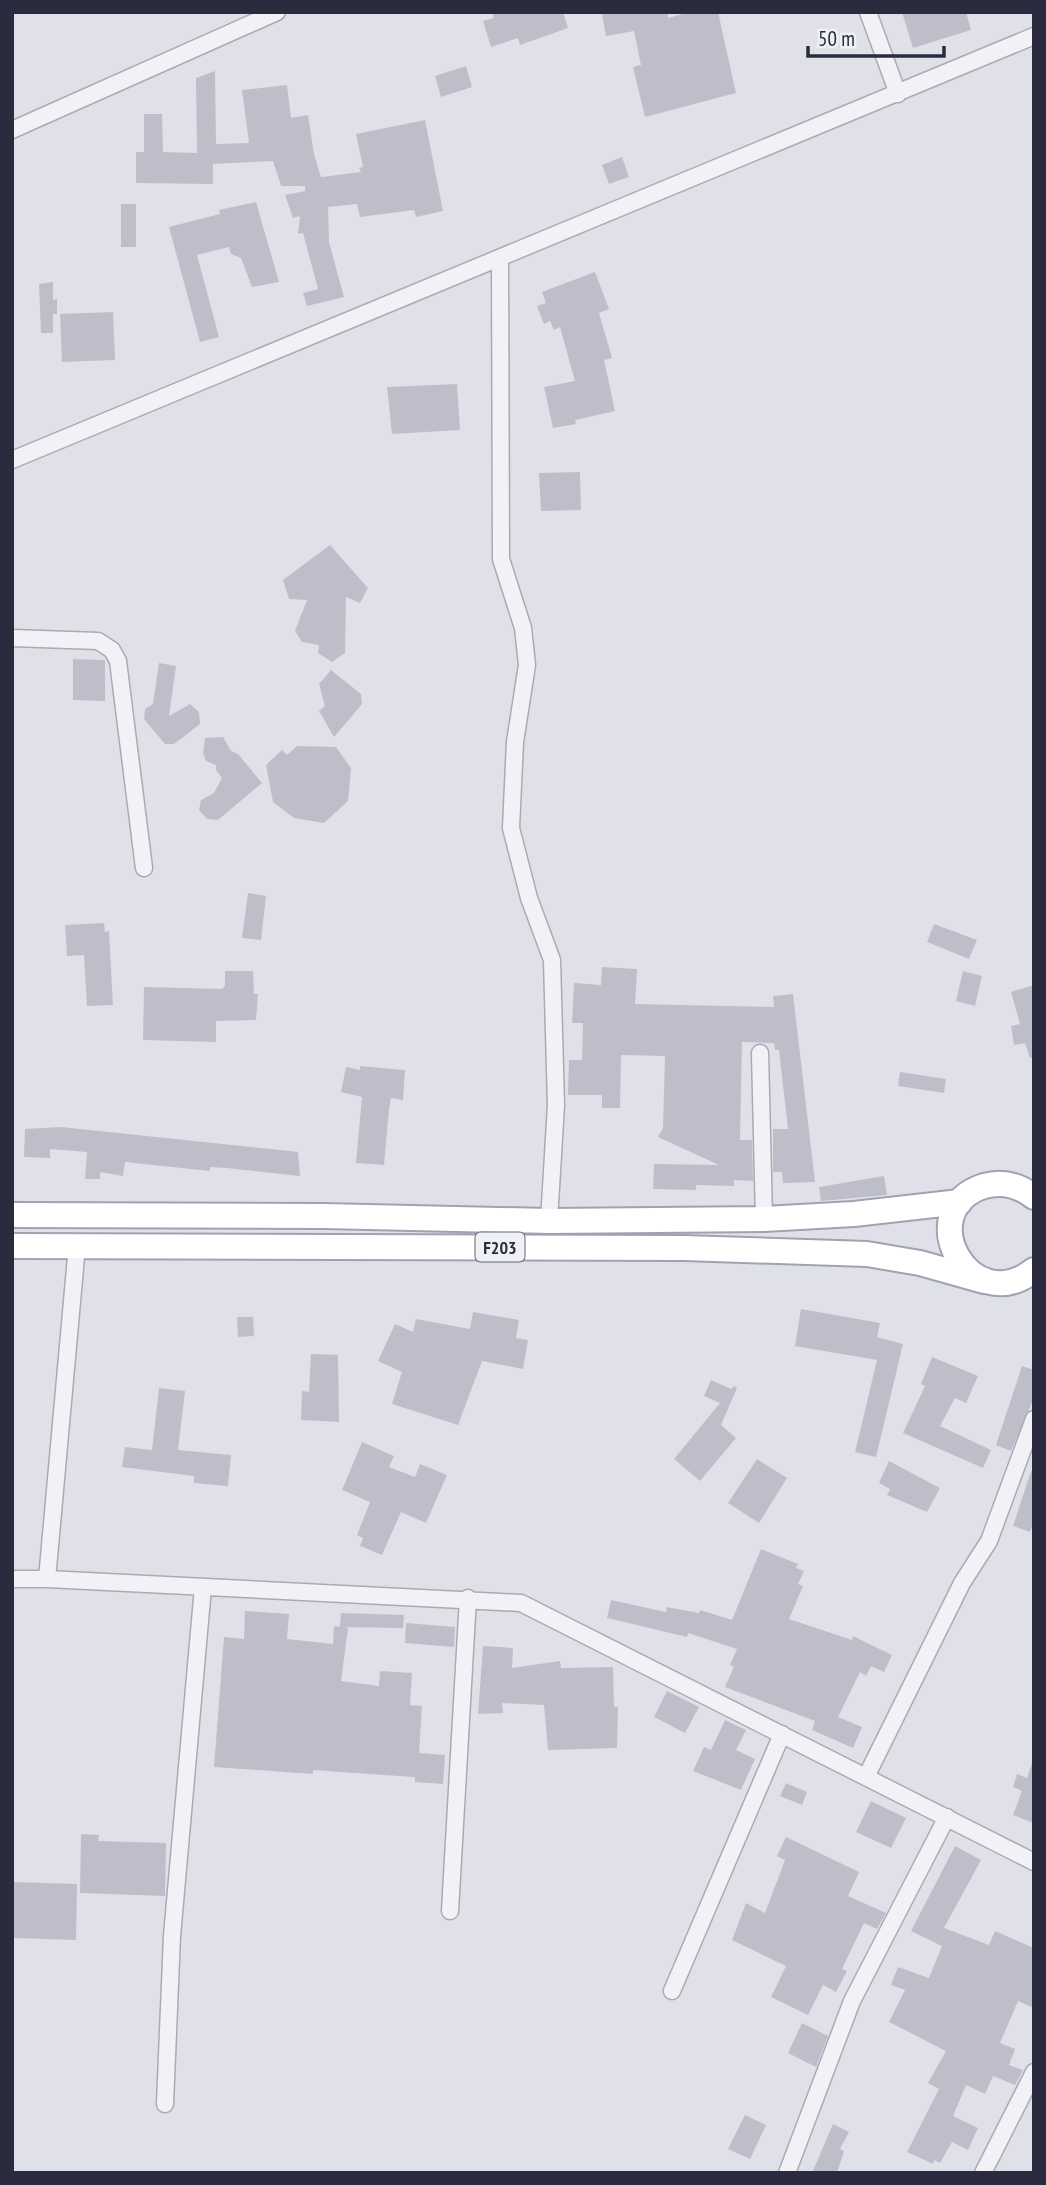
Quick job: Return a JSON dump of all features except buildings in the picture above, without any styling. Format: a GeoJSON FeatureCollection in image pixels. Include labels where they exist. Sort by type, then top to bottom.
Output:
{"type":"FeatureCollection","features":[{"type":"Feature","properties":{"kind":"main road"},"geometry":{"type":"LineString","coordinates":[[1034,1197],[1012,1185],[993,1183],[975,1189],[960,1202],[952,1216],[949,1231],[951,1248],[958,1262],[970,1273],[990,1282],[1021,1278],[1034,1270]]}},
{"type":"Feature","properties":{"kind":"main road","name":"F203"},"geometry":{"type":"LineString","coordinates":[[12,1215],[337,1216],[549,1221],[764,1219],[854,1214],[960,1202]]}},
{"type":"Feature","properties":{"kind":"main road","name":"F203"},"geometry":{"type":"LineString","coordinates":[[12,1246],[671,1247],[867,1254],[920,1262],[990,1282],[1034,1290]]}},
{"type":"Feature","properties":{"kind":"street"},"geometry":{"type":"LineString","coordinates":[[12,130],[277,12]]}},
{"type":"Feature","properties":{"kind":"street"},"geometry":{"type":"LineString","coordinates":[[867,12],[898,94]]}},
{"type":"Feature","properties":{"kind":"street"},"geometry":{"type":"LineString","coordinates":[[12,460],[1034,36]]}},
{"type":"Feature","properties":{"kind":"street"},"geometry":{"type":"LineString","coordinates":[[500,258],[501,559],[523,628],[527,665],[515,742],[511,828],[529,898],[552,960],[556,1105],[549,1221]]}},
{"type":"Feature","properties":{"kind":"street"},"geometry":{"type":"LineString","coordinates":[[12,638],[98,641],[112,650],[118,661],[144,868]]}},
{"type":"Feature","properties":{"kind":"street"},"geometry":{"type":"LineString","coordinates":[[760,1053],[764,1219]]}},
{"type":"Feature","properties":{"kind":"street"},"geometry":{"type":"LineString","coordinates":[[47,1580],[77,1246]]}},
{"type":"Feature","properties":{"kind":"street"},"geometry":{"type":"LineString","coordinates":[[866,1777],[962,1583],[989,1541],[1034,1419]]}},
{"type":"Feature","properties":{"kind":"street"},"geometry":{"type":"LineString","coordinates":[[12,1579],[468,1598],[521,1603],[1034,1862]]}},
{"type":"Feature","properties":{"kind":"street"},"geometry":{"type":"LineString","coordinates":[[165,2104],[172,1936],[203,1587]]}},
{"type":"Feature","properties":{"kind":"street"},"geometry":{"type":"LineString","coordinates":[[450,1911],[468,1598]]}},
{"type":"Feature","properties":{"kind":"street"},"geometry":{"type":"LineString","coordinates":[[672,1992],[782,1734]]}},
{"type":"Feature","properties":{"kind":"street"},"geometry":{"type":"LineString","coordinates":[[787,2173],[852,2001],[947,1817]]}},
{"type":"Feature","properties":{"kind":"street"},"geometry":{"type":"LineString","coordinates":[[983,2173],[1034,2072]]}}]}
